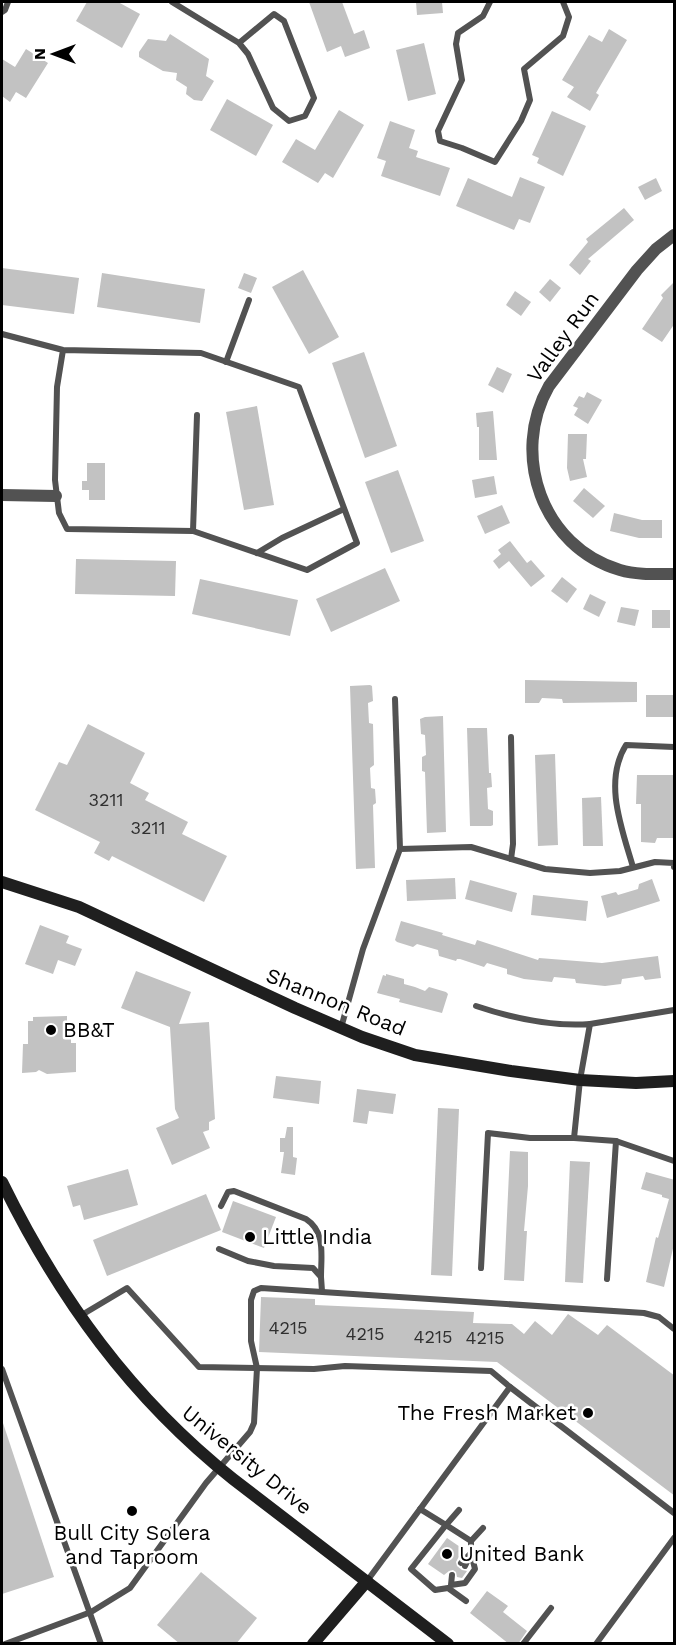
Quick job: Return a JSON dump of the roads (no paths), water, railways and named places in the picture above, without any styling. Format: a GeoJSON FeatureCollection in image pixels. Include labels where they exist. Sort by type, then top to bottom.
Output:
{"type":"FeatureCollection","features":[{"type":"Feature","properties":{"kind":"street","name":"Valley Run"},"geometry":{"type":"LineString","coordinates":[[675,235],[656,249],[637,270],[549,386],[540,404],[531,443],[531,463],[540,495],[558,527],[572,541],[589,555],[618,569],[643,573],[675,574]]}},
{"type":"Feature","properties":{"kind":"street"},"geometry":{"type":"LineString","coordinates":[[2,495],[56,496]]}},
{"type":"Feature","properties":{"kind":"street","name":"Shannon Road"},"geometry":{"type":"LineString","coordinates":[[2,882],[79,907],[341,1028],[415,1055],[580,1080],[636,1083],[675,1081]]}},
{"type":"Feature","properties":{"kind":"street","name":"University Drive"},"geometry":{"type":"LineString","coordinates":[[2,1182],[35,1246],[80,1317],[134,1386],[179,1432],[219,1467],[448,1644]]}},
{"type":"Feature","properties":{"kind":"street"},"geometry":{"type":"LineString","coordinates":[[313,1644],[367,1581]]}},
{"type":"Feature","properties":{"kind":"lane"},"geometry":{"type":"LineString","coordinates":[[2,12],[8,2]]}},
{"type":"Feature","properties":{"kind":"lane"},"geometry":{"type":"LineString","coordinates":[[172,2],[239,43],[248,54],[273,108],[289,121],[305,116],[314,98],[284,21],[274,14],[239,43]]}},
{"type":"Feature","properties":{"kind":"lane"},"geometry":{"type":"LineString","coordinates":[[490,2],[483,16],[458,33],[456,44],[462,80],[438,131],[440,141],[495,162],[521,122],[530,100],[524,69],[563,36],[569,17],[563,2]]}},
{"type":"Feature","properties":{"kind":"lane"},"geometry":{"type":"LineString","coordinates":[[226,362],[249,300]]}},
{"type":"Feature","properties":{"kind":"lane"},"geometry":{"type":"LineString","coordinates":[[2,334],[63,350],[201,353],[298,387],[357,543],[307,570],[193,531],[67,529],[59,513],[56,496],[57,387],[63,350]]}},
{"type":"Feature","properties":{"kind":"lane"},"geometry":{"type":"LineString","coordinates":[[193,531],[197,416]]}},
{"type":"Feature","properties":{"kind":"lane"},"geometry":{"type":"LineString","coordinates":[[257,553],[282,538],[344,509]]}},
{"type":"Feature","properties":{"kind":"lane"},"geometry":{"type":"LineString","coordinates":[[341,1028],[363,949],[400,849],[395,699]]}},
{"type":"Feature","properties":{"kind":"lane"},"geometry":{"type":"LineString","coordinates":[[511,737],[511,860]]}},
{"type":"Feature","properties":{"kind":"lane"},"geometry":{"type":"LineString","coordinates":[[633,867],[616,796],[617,759],[626,745],[675,747]]}},
{"type":"Feature","properties":{"kind":"lane"},"geometry":{"type":"LineString","coordinates":[[400,849],[471,848],[545,869],[590,873],[620,871],[655,862],[674,862],[675,867]]}},
{"type":"Feature","properties":{"kind":"lane"},"geometry":{"type":"LineString","coordinates":[[476,1006],[510,1017],[575,1026],[675,1010]]}},
{"type":"Feature","properties":{"kind":"lane"},"geometry":{"type":"LineString","coordinates":[[574,1138],[580,1080],[590,1024]]}},
{"type":"Feature","properties":{"kind":"lane"},"geometry":{"type":"LineString","coordinates":[[481,1268],[488,1133],[530,1138],[616,1141],[675,1161]]}},
{"type":"Feature","properties":{"kind":"lane"},"geometry":{"type":"LineString","coordinates":[[607,1279],[616,1141]]}},
{"type":"Feature","properties":{"kind":"lane"},"geometry":{"type":"LineString","coordinates":[[221,1206],[228,1192],[234,1191],[306,1219],[316,1226],[320,1236],[322,1292]]}},
{"type":"Feature","properties":{"kind":"lane"},"geometry":{"type":"LineString","coordinates":[[219,1249],[248,1262],[313,1268],[321,1277]]}},
{"type":"Feature","properties":{"kind":"lane"},"geometry":{"type":"LineString","coordinates":[[5,1644],[91,1612],[130,1588],[219,1467],[250,1432],[254,1423],[257,1368],[251,1341],[251,1300],[254,1291],[261,1287],[644,1313],[659,1317],[675,1329]]}},
{"type":"Feature","properties":{"kind":"lane"},"geometry":{"type":"LineString","coordinates":[[80,1317],[127,1288],[200,1367],[314,1369],[345,1366],[491,1371],[675,1513]]}},
{"type":"Feature","properties":{"kind":"lane"},"geometry":{"type":"LineString","coordinates":[[2,1369],[101,1644]]}},
{"type":"Feature","properties":{"kind":"lane"},"geometry":{"type":"LineString","coordinates":[[367,1581],[510,1387]]}},
{"type":"Feature","properties":{"kind":"lane"},"geometry":{"type":"LineString","coordinates":[[420,1509],[471,1541]]}},
{"type":"Feature","properties":{"kind":"lane"},"geometry":{"type":"LineString","coordinates":[[459,1510],[411,1569],[435,1590],[465,1583],[475,1569],[471,1541],[483,1528]]}},
{"type":"Feature","properties":{"kind":"lane"},"geometry":{"type":"LineString","coordinates":[[596,1644],[675,1538]]}},
{"type":"Feature","properties":{"kind":"lane"},"geometry":{"type":"LineString","coordinates":[[463,1564],[471,1553]]}},
{"type":"Feature","properties":{"kind":"lane"},"geometry":{"type":"LineString","coordinates":[[449,1587],[454,1577]]}},
{"type":"Feature","properties":{"kind":"lane"},"geometry":{"type":"LineString","coordinates":[[449,1587],[466,1601]]}},
{"type":"Feature","properties":{"kind":"lane"},"geometry":{"type":"LineString","coordinates":[[523,1644],[551,1608]]}},
{"type":"Feature","properties":{"kind":"place","name":"BB&T"},"geometry":{"type":"Point","coordinates":[51,1030]}},
{"type":"Feature","properties":{"kind":"place","name":"Little India"},"geometry":{"type":"Point","coordinates":[250,1237]}},
{"type":"Feature","properties":{"kind":"place","name":"The Fresh Market"},"geometry":{"type":"Point","coordinates":[588,1413]}},
{"type":"Feature","properties":{"kind":"place","name":"Bull City Solera and Taproom"},"geometry":{"type":"Point","coordinates":[132,1511]}},
{"type":"Feature","properties":{"kind":"place","name":"United Bank"},"geometry":{"type":"Point","coordinates":[447,1554]}}]}
